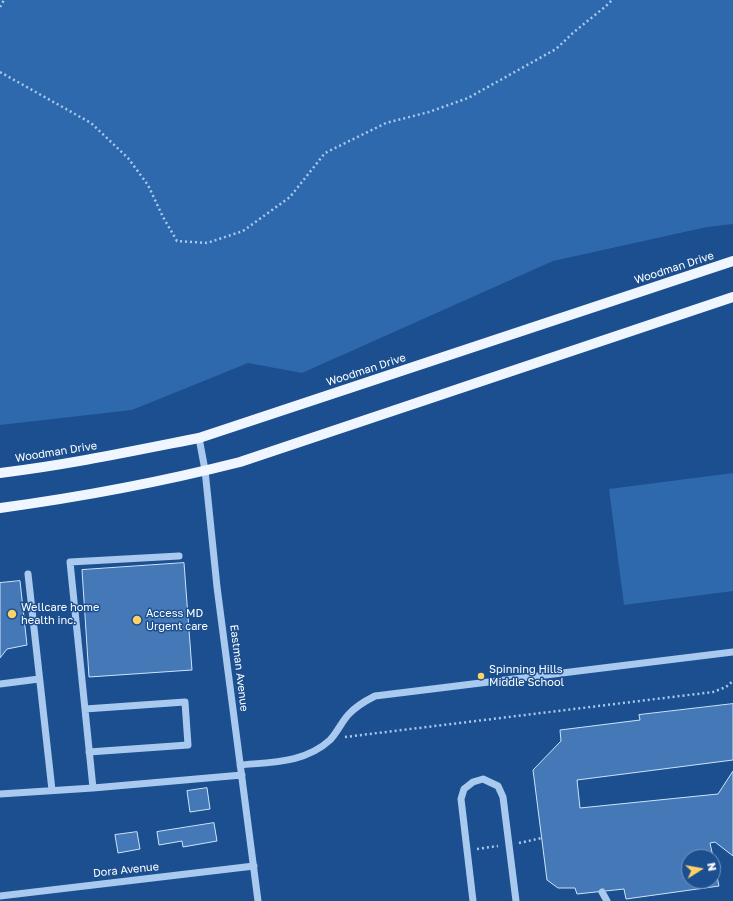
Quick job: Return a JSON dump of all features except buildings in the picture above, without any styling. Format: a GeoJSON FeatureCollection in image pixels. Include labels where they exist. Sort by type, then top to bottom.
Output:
{"type":"FeatureCollection","features":[{"type":"Feature","properties":{"kind":"main road","name":"Woodman Drive"},"geometry":{"type":"LineString","coordinates":[[0,473],[26,470],[135,451],[198,438],[733,261]]}},
{"type":"Feature","properties":{"kind":"main road"},"geometry":{"type":"LineString","coordinates":[[0,508],[73,498],[240,462],[733,297]]}},
{"type":"Feature","properties":{"kind":"street","name":"Eastman Avenue"},"geometry":{"type":"LineString","coordinates":[[198,438],[205,470],[217,587],[258,901]]}},
{"type":"Feature","properties":{"kind":"street"},"geometry":{"type":"LineString","coordinates":[[93,788],[70,562],[179,556]]}},
{"type":"Feature","properties":{"kind":"street"},"geometry":{"type":"LineString","coordinates":[[28,574],[52,790]]}},
{"type":"Feature","properties":{"kind":"street"},"geometry":{"type":"LineString","coordinates":[[240,765],[295,760],[313,752],[331,739],[348,715],[361,703],[375,696],[733,652]]}},
{"type":"Feature","properties":{"kind":"street"},"geometry":{"type":"LineString","coordinates":[[0,684],[39,679]]}},
{"type":"Feature","properties":{"kind":"street"},"geometry":{"type":"LineString","coordinates":[[84,709],[185,702],[188,745],[89,752]]}},
{"type":"Feature","properties":{"kind":"street"},"geometry":{"type":"LineString","coordinates":[[0,794],[93,788],[242,775]]}},
{"type":"Feature","properties":{"kind":"street"},"geometry":{"type":"LineString","coordinates":[[473,901],[461,799],[464,789],[473,782],[484,779],[498,786],[503,797],[516,901]]}},
{"type":"Feature","properties":{"kind":"street","name":"Dora Avenue"},"geometry":{"type":"LineString","coordinates":[[0,896],[254,866]]}},
{"type":"Feature","properties":{"kind":"street"},"geometry":{"type":"LineString","coordinates":[[602,892],[607,901]]}},
{"type":"Feature","properties":{"kind":"path"},"geometry":{"type":"LineString","coordinates":[[0,7],[4,0]]}},
{"type":"Feature","properties":{"kind":"path"},"geometry":{"type":"LineString","coordinates":[[0,72],[91,123],[128,158],[148,185],[162,217],[177,241],[207,243],[243,231],[290,197],[324,154],[386,123],[428,112],[468,98],[556,49],[612,0]]}},
{"type":"Feature","properties":{"kind":"path"},"geometry":{"type":"LineString","coordinates":[[331,739],[713,692],[726,687],[733,681]]}},
{"type":"Feature","properties":{"kind":"shaded area"},"geometry":{"type":"Polygon","coordinates":[[[0,0],[733,0],[733,224],[707,227],[553,261],[302,373],[248,363],[132,410],[0,425],[0,0]]]}},
{"type":"Feature","properties":{"kind":"shaded area"},"geometry":{"type":"Polygon","coordinates":[[[733,473],[733,591],[624,605],[609,489],[733,473]]]}},
{"type":"Feature","properties":{"kind":"place","name":"Wellcare home health inc."},"geometry":{"type":"Point","coordinates":[12,614]}},
{"type":"Feature","properties":{"kind":"place","name":"Access MD Urgent care"},"geometry":{"type":"Point","coordinates":[137,620]}},
{"type":"Feature","properties":{"kind":"place","name":"Spinning Hills Middle School"},"geometry":{"type":"Point","coordinates":[481,676]}}]}
